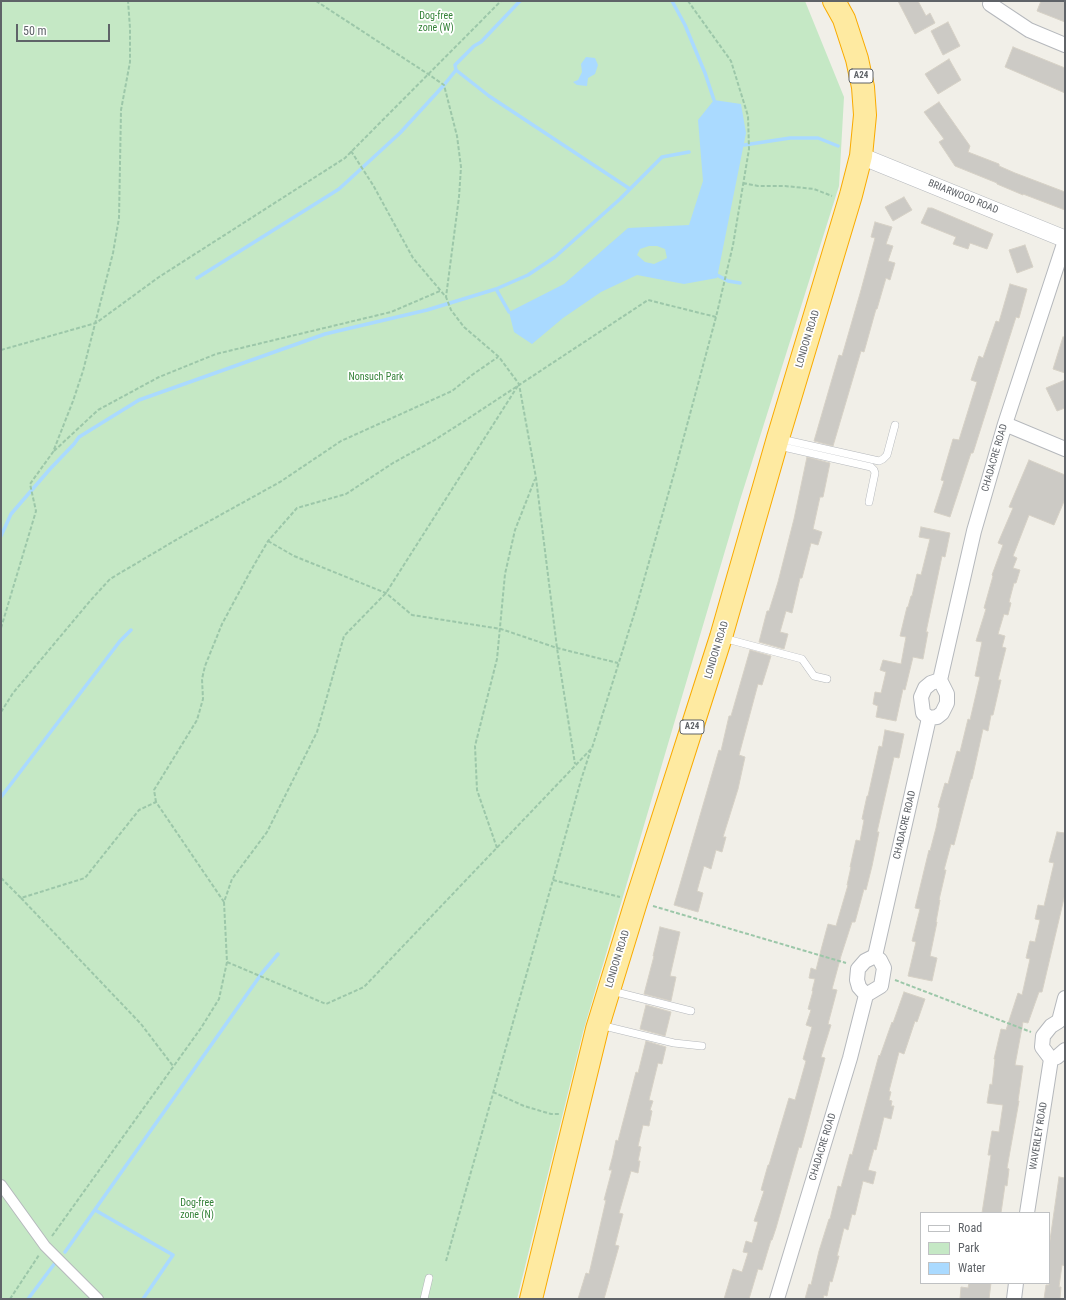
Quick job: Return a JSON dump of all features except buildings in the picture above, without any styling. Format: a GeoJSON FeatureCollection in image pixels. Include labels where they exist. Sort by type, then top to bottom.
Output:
{"type":"FeatureCollection","features":[{"type":"Feature","properties":{"kind":"highway","name":"LONDON ROAD"},"geometry":{"type":"LineString","coordinates":[[531,1299],[598,1024],[721,637],[849,201],[860,156],[865,114],[863,87],[855,52],[844,19],[834,1]]}},
{"type":"Feature","properties":{"kind":"street"},"geometry":{"type":"LineString","coordinates":[[990,4],[1029,30],[1065,45]]}},
{"type":"Feature","properties":{"kind":"street","name":"BRIARWOOD ROAD"},"geometry":{"type":"LineString","coordinates":[[860,156],[1065,240]]}},
{"type":"Feature","properties":{"kind":"street","name":"CHADACRE ROAD"},"geometry":{"type":"LineString","coordinates":[[940,680],[974,531],[1005,424],[1065,240]]}},
{"type":"Feature","properties":{"kind":"street"},"geometry":{"type":"LineString","coordinates":[[1005,424],[1065,449]]}},
{"type":"Feature","properties":{"kind":"street"},"geometry":{"type":"LineString","coordinates":[[940,680],[947,694],[947,703],[937,717],[929,718],[923,713],[920,697],[925,688],[931,683],[940,680]]}},
{"type":"Feature","properties":{"kind":"street","name":"CHADACRE ROAD"},"geometry":{"type":"LineString","coordinates":[[875,956],[929,718]]}},
{"type":"Feature","properties":{"kind":"street"},"geometry":{"type":"LineString","coordinates":[[875,956],[880,960],[884,968],[881,986],[866,994],[859,987],[856,980],[858,969],[865,961],[875,956]]}},
{"type":"Feature","properties":{"kind":"street","name":"CHADACRE ROAD"},"geometry":{"type":"LineString","coordinates":[[777,1299],[850,1058],[866,994]]}},
{"type":"Feature","properties":{"kind":"street"},"geometry":{"type":"LineString","coordinates":[[1065,998],[1062,1024],[1050,1026],[1042,1036],[1042,1048],[1051,1059],[1057,1057],[1065,1050]]}},
{"type":"Feature","properties":{"kind":"street","name":"WAVERLEY ROAD"},"geometry":{"type":"LineString","coordinates":[[1027,1212],[1051,1059]]}},
{"type":"Feature","properties":{"kind":"street"},"geometry":{"type":"LineString","coordinates":[[1,1184],[45,1246],[98,1299]]}},
{"type":"Feature","properties":{"kind":"street"},"geometry":{"type":"LineString","coordinates":[[1014,1299],[1016,1284]]}},
{"type":"Feature","properties":{"kind":"lane"},"geometry":{"type":"LineString","coordinates":[[777,442],[879,461],[887,455],[895,425]]}},
{"type":"Feature","properties":{"kind":"lane"},"geometry":{"type":"LineString","coordinates":[[777,442],[871,467],[875,474],[869,502]]}},
{"type":"Feature","properties":{"kind":"lane"},"geometry":{"type":"LineString","coordinates":[[721,637],[802,659],[814,676],[827,680]]}},
{"type":"Feature","properties":{"kind":"lane"},"geometry":{"type":"LineString","coordinates":[[609,991],[691,1011]]}},
{"type":"Feature","properties":{"kind":"lane"},"geometry":{"type":"LineString","coordinates":[[598,1024],[674,1043],[702,1046]]}},
{"type":"Feature","properties":{"kind":"lane"},"geometry":{"type":"LineString","coordinates":[[424,1299],[429,1278]]}},
{"type":"Feature","properties":{"kind":"path"},"geometry":{"type":"LineString","coordinates":[[53,452],[83,371],[113,253],[118,218],[121,110],[130,62],[128,1]]}},
{"type":"Feature","properties":{"kind":"path"},"geometry":{"type":"LineString","coordinates":[[316,1],[444,86],[458,136],[460,167],[460,197],[446,297]]}},
{"type":"Feature","properties":{"kind":"path"},"geometry":{"type":"LineString","coordinates":[[1,350],[96,323],[159,277],[345,158],[501,1]]}},
{"type":"Feature","properties":{"kind":"path"},"geometry":{"type":"LineString","coordinates":[[446,1261],[581,780],[636,608],[671,485],[716,317],[732,245],[749,149],[748,116],[731,61],[688,1]]}},
{"type":"Feature","properties":{"kind":"path"},"geometry":{"type":"LineString","coordinates":[[351,151],[413,258],[446,297],[451,310],[464,327],[499,357],[519,384],[536,478],[557,648],[575,764]]}},
{"type":"Feature","properties":{"kind":"path"},"geometry":{"type":"LineString","coordinates":[[743,183],[758,186],[785,186],[814,189],[849,201]]}},
{"type":"Feature","properties":{"kind":"path"},"geometry":{"type":"LineString","coordinates":[[1,628],[36,511],[31,485],[53,452],[98,410],[159,377],[216,354],[391,312],[440,290]]}},
{"type":"Feature","properties":{"kind":"path"},"geometry":{"type":"LineString","coordinates":[[224,902],[156,802],[154,790],[197,720],[203,699],[202,679],[205,666],[222,624],[268,541],[297,508],[346,494],[466,420],[648,300],[716,317]]}},
{"type":"Feature","properties":{"kind":"path"},"geometry":{"type":"LineString","coordinates":[[1,712],[13,693],[110,579],[186,534],[280,482],[341,441],[452,391],[472,375],[499,357]]}},
{"type":"Feature","properties":{"kind":"path"},"geometry":{"type":"LineString","coordinates":[[10,1299],[45,1246],[219,1000],[227,962],[224,902],[232,879],[267,832],[317,732],[344,636],[386,593],[519,384]]}},
{"type":"Feature","properties":{"kind":"path"},"geometry":{"type":"LineString","coordinates":[[497,848],[477,790],[475,746],[497,659],[506,574],[515,530],[536,478]]}},
{"type":"Feature","properties":{"kind":"path"},"geometry":{"type":"LineString","coordinates":[[268,541],[294,556],[386,593],[412,615],[500,629],[557,648],[618,663]]}},
{"type":"Feature","properties":{"kind":"path"},"geometry":{"type":"LineString","coordinates":[[227,962],[326,1004],[364,987],[575,764],[592,748]]}},
{"type":"Feature","properties":{"kind":"path"},"geometry":{"type":"LineString","coordinates":[[21,898],[85,878],[139,810],[156,802]]}},
{"type":"Feature","properties":{"kind":"path"},"geometry":{"type":"LineString","coordinates":[[1,878],[141,1024],[173,1066]]}},
{"type":"Feature","properties":{"kind":"path"},"geometry":{"type":"LineString","coordinates":[[553,880],[663,908],[845,962],[858,969]]}},
{"type":"Feature","properties":{"kind":"path"},"geometry":{"type":"LineString","coordinates":[[883,976],[901,981],[1042,1036]]}},
{"type":"Feature","properties":{"kind":"path"},"geometry":{"type":"LineString","coordinates":[[493,1092],[524,1106],[550,1114],[576,1116]]}},
{"type":"Feature","properties":{"kind":"green space","name":"Nonsuch Park"},"geometry":{"type":"Polygon","coordinates":[[[1,1],[805,1],[844,97],[839,186],[740,500],[583,1032],[517,1299],[1,1299],[1,1]]]}},
{"type":"Feature","properties":{"kind":"water"},"geometry":{"type":"Polygon","coordinates":[[[586,57],[595,58],[598,65],[595,74],[588,78],[587,86],[577,85],[573,82],[578,80],[582,72],[581,64],[586,57]]]}},
{"type":"Feature","properties":{"kind":"water"},"geometry":{"type":"Polygon","coordinates":[[[714,100],[741,104],[746,133],[717,278],[684,284],[637,275],[601,292],[563,318],[532,344],[514,332],[509,312],[564,284],[628,228],[689,225],[703,181],[698,120],[714,100]],[[649,246],[640,249],[637,255],[645,262],[654,264],[667,258],[665,249],[657,246],[649,246]]]}},
{"type":"Feature","properties":{"kind":"waterway"},"geometry":{"type":"LineString","coordinates":[[520,1],[481,42],[474,46],[455,65],[456,70],[489,96],[630,189]]}},
{"type":"Feature","properties":{"kind":"waterway"},"geometry":{"type":"LineString","coordinates":[[672,1],[685,25],[705,73],[714,100]]}},
{"type":"Feature","properties":{"kind":"waterway"},"geometry":{"type":"LineString","coordinates":[[197,278],[339,189],[400,133],[456,70]]}},
{"type":"Feature","properties":{"kind":"waterway"},"geometry":{"type":"LineString","coordinates":[[744,145],[790,138],[818,138],[838,146]]}},
{"type":"Feature","properties":{"kind":"waterway"},"geometry":{"type":"LineString","coordinates":[[496,289],[528,275],[555,257],[620,199],[662,157],[689,152]]}},
{"type":"Feature","properties":{"kind":"waterway"},"geometry":{"type":"LineString","coordinates":[[717,275],[728,281],[740,283]]}},
{"type":"Feature","properties":{"kind":"waterway"},"geometry":{"type":"LineString","coordinates":[[1,536],[11,514],[79,437],[139,400],[325,334],[427,310],[496,289],[509,312]]}},
{"type":"Feature","properties":{"kind":"waterway"},"geometry":{"type":"LineString","coordinates":[[1,797],[120,641],[131,630]]}},
{"type":"Feature","properties":{"kind":"waterway"},"geometry":{"type":"LineString","coordinates":[[65,1252],[262,973],[278,954]]}},
{"type":"Feature","properties":{"kind":"waterway"},"geometry":{"type":"LineString","coordinates":[[95,1210],[173,1255],[143,1299]]}},
{"type":"Feature","properties":{"kind":"waterway"},"geometry":{"type":"LineString","coordinates":[[28,1299],[55,1263]]}},
{"type":"Feature","properties":{"kind":"park label","name":"Dog-free zone (W)"},"geometry":{"type":"Point","coordinates":[436,22]}},
{"type":"Feature","properties":{"kind":"park label","name":"Dog-free zone (N)"},"geometry":{"type":"Point","coordinates":[197,1208]}}]}
